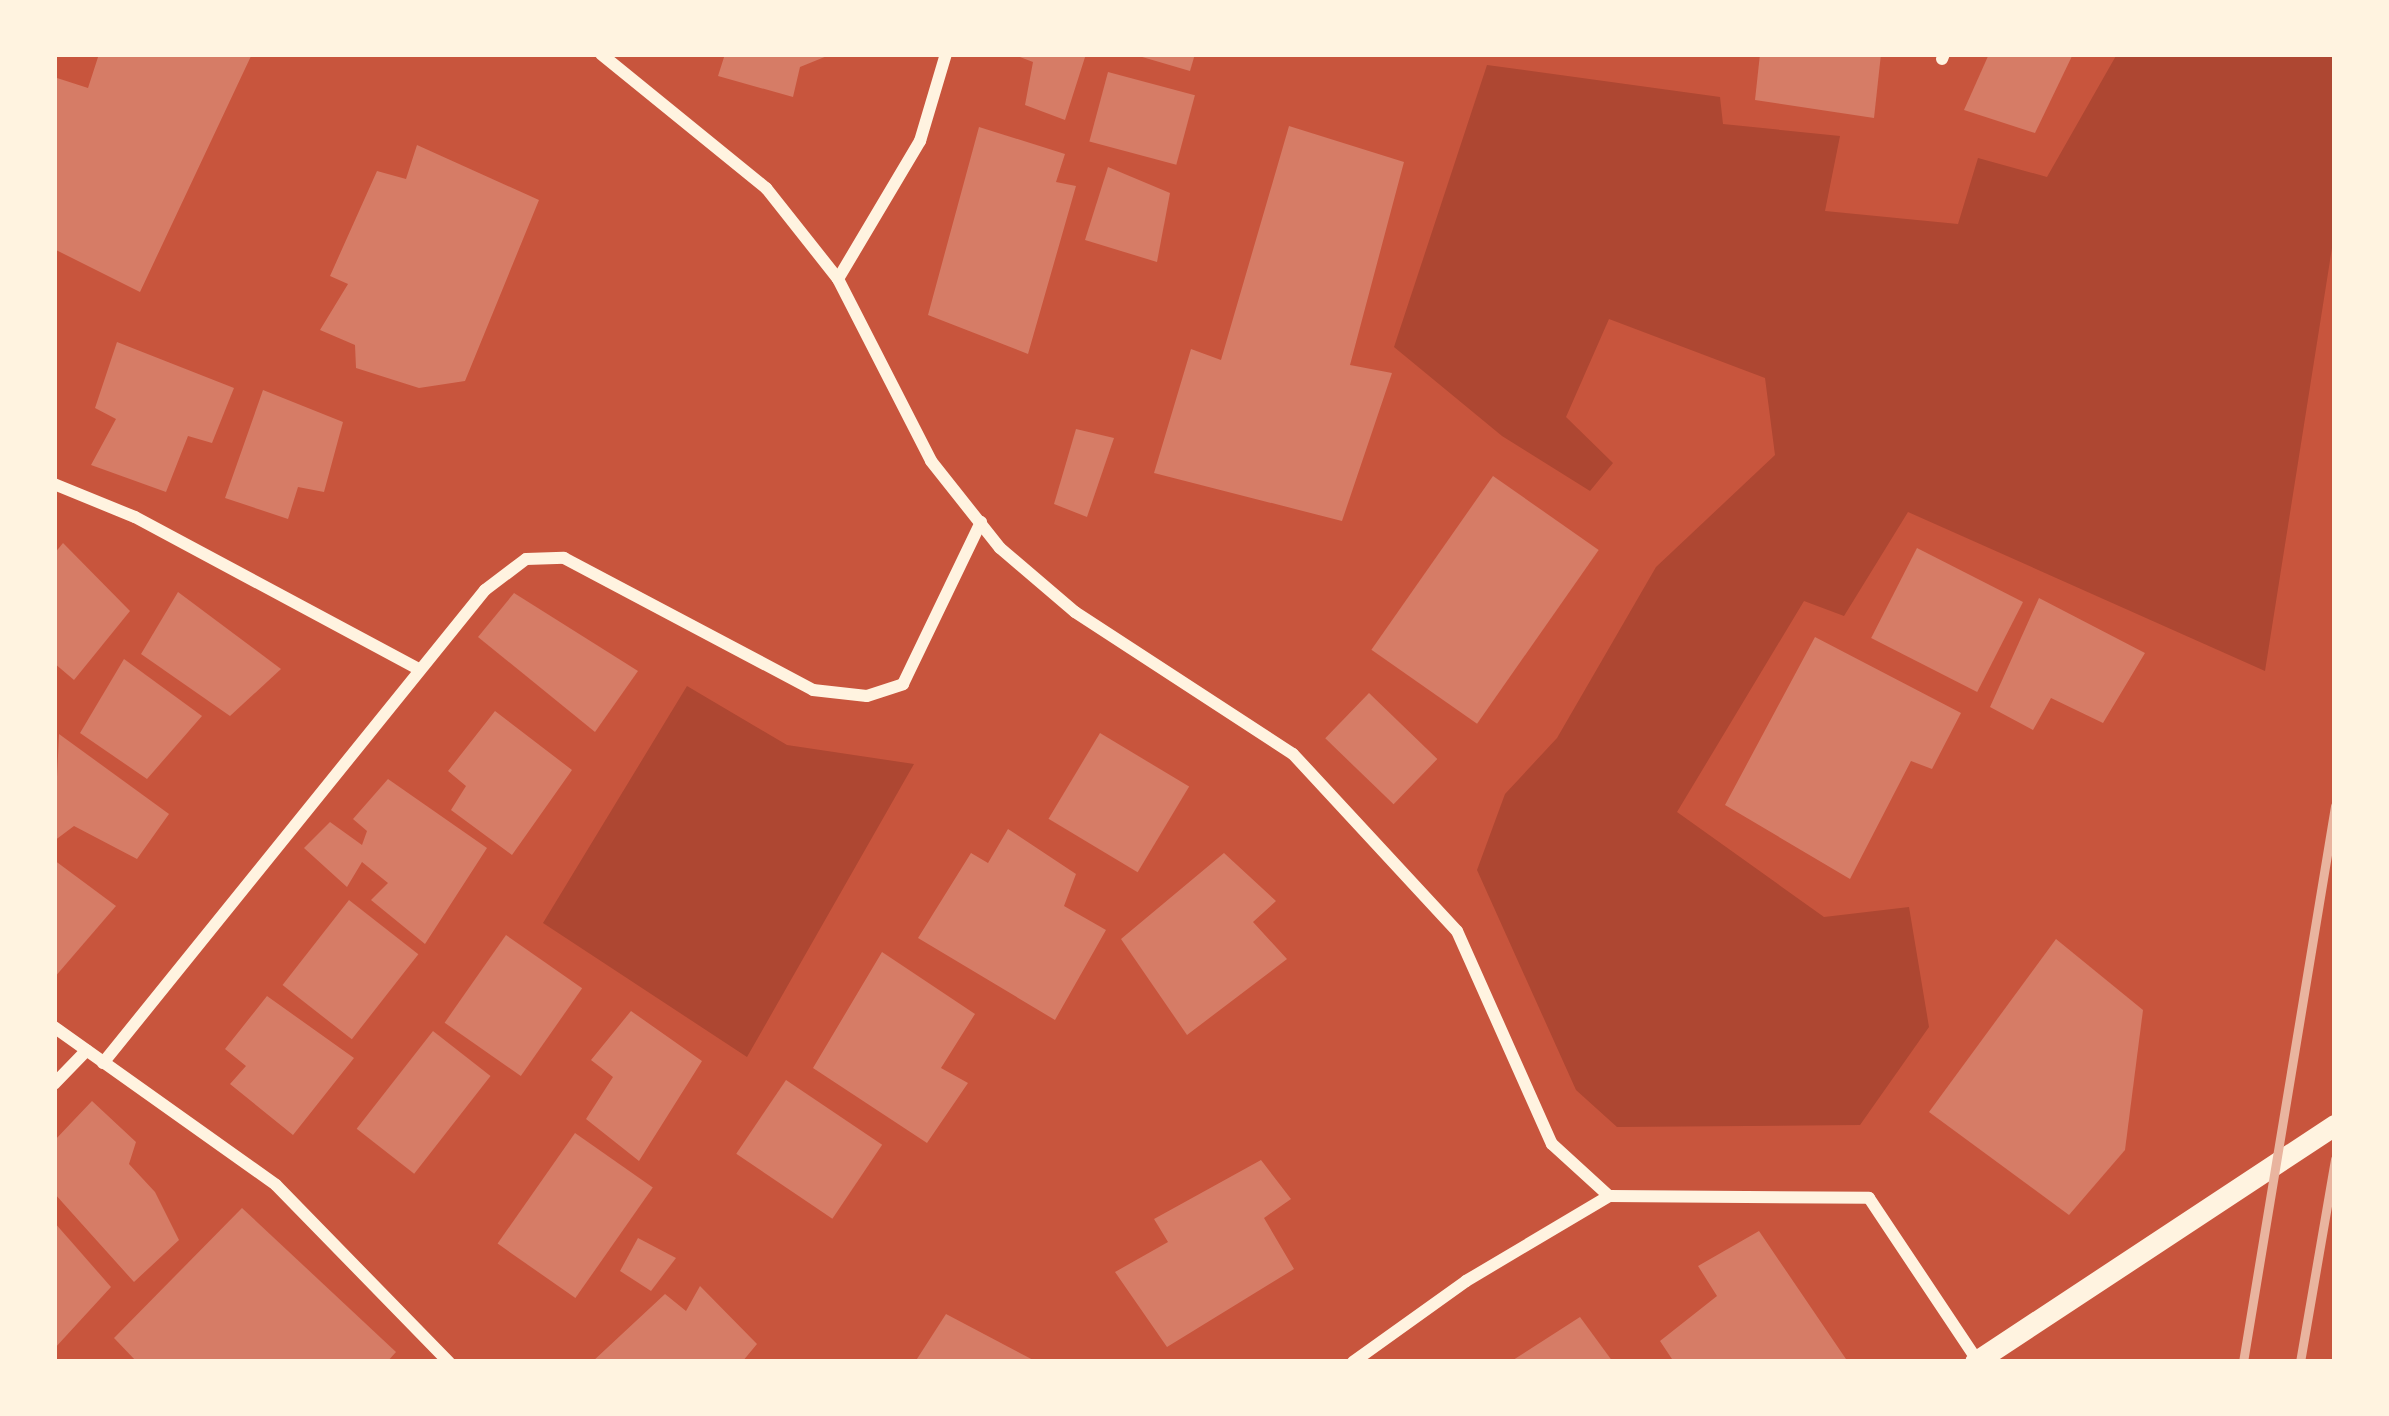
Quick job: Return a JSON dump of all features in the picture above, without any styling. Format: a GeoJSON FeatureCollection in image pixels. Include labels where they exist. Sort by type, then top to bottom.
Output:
{"type":"FeatureCollection","features":[{"type":"Feature","properties":{"kind":"street"},"geometry":{"type":"LineString","coordinates":[[601,54],[766,188],[838,279],[931,460],[981,522],[1075,612],[1293,754],[1457,932],[1552,1144],[1609,1196]]}},
{"type":"Feature","properties":{"kind":"street"},"geometry":{"type":"LineString","coordinates":[[838,279],[920,141],[946,54]]}},
{"type":"Feature","properties":{"kind":"street"},"geometry":{"type":"LineString","coordinates":[[54,484],[135,517],[420,670]]}},
{"type":"Feature","properties":{"kind":"street"},"geometry":{"type":"LineString","coordinates":[[104,1063],[485,590],[526,559],[564,558],[813,690],[867,697],[903,684],[981,522]]}},
{"type":"Feature","properties":{"kind":"street"},"geometry":{"type":"LineString","coordinates":[[54,1027],[275,1185],[449,1362]]}},
{"type":"Feature","properties":{"kind":"street"},"geometry":{"type":"LineString","coordinates":[[54,1084],[87,1050]]}},
{"type":"Feature","properties":{"kind":"street"},"geometry":{"type":"LineString","coordinates":[[1353,1362],[1466,1281],[1609,1196],[1868,1198],[1976,1361],[2335,1125]]}},
{"type":"Feature","properties":{"kind":"shaded area"},"geometry":{"type":"Polygon","coordinates":[[[2117,54],[2335,54],[2335,229],[2265,671],[1908,512],[1844,616],[1804,601],[1677,812],[1824,917],[1909,907],[1929,1027],[1860,1125],[1617,1127],[1576,1090],[1477,870],[1505,794],[1557,738],[1656,567],[1775,455],[1765,378],[1609,319],[1566,417],[1613,463],[1590,491],[1502,436],[1394,347],[1487,65],[1720,97],[1723,124],[1840,136],[1825,211],[1958,224],[1978,158],[2047,177],[2117,54]]]}},
{"type":"Feature","properties":{"kind":"shaded area"},"geometry":{"type":"Polygon","coordinates":[[[687,686],[787,745],[914,764],[747,1057],[543,923],[687,686]]]}},
{"type":"Feature","properties":{"kind":"building"},"geometry":{"type":"Polygon","coordinates":[[[99,54],[252,54],[140,292],[54,249],[54,85],[57,78],[88,88],[99,54]]]}},
{"type":"Feature","properties":{"kind":"building"},"geometry":{"type":"Polygon","coordinates":[[[725,54],[832,54],[800,67],[793,97],[718,76],[725,54]]]}},
{"type":"Feature","properties":{"kind":"building"},"geometry":{"type":"Polygon","coordinates":[[[1012,54],[1086,54],[1065,120],[1025,105],[1033,62],[1012,54]]]}},
{"type":"Feature","properties":{"kind":"building"},"geometry":{"type":"Polygon","coordinates":[[[1132,54],[1195,54],[1190,71],[1132,54]]]}},
{"type":"Feature","properties":{"kind":"building"},"geometry":{"type":"Polygon","coordinates":[[[1760,54],[1881,54],[1874,118],[1755,100],[1760,54]]]}},
{"type":"Feature","properties":{"kind":"building"},"geometry":{"type":"Polygon","coordinates":[[[1989,54],[2073,54],[2035,133],[1964,110],[1989,54]]]}},
{"type":"Feature","properties":{"kind":"building"},"geometry":{"type":"Polygon","coordinates":[[[1108,72],[1195,95],[1176,165],[1089,142],[1108,72]]]}},
{"type":"Feature","properties":{"kind":"building"},"geometry":{"type":"Polygon","coordinates":[[[1289,126],[1404,162],[1350,365],[1392,373],[1342,521],[1154,473],[1191,349],[1221,360],[1289,126]]]}},
{"type":"Feature","properties":{"kind":"building"},"geometry":{"type":"Polygon","coordinates":[[[979,127],[1065,154],[1056,182],[1076,186],[1028,354],[928,315],[979,127]]]}},
{"type":"Feature","properties":{"kind":"building"},"geometry":{"type":"Polygon","coordinates":[[[417,145],[539,200],[465,381],[419,388],[356,368],[355,345],[320,330],[348,284],[330,276],[377,171],[406,179],[417,145]]]}},
{"type":"Feature","properties":{"kind":"building"},"geometry":{"type":"Polygon","coordinates":[[[1108,167],[1170,193],[1157,262],[1085,240],[1108,167]]]}},
{"type":"Feature","properties":{"kind":"building"},"geometry":{"type":"Polygon","coordinates":[[[117,342],[234,388],[212,443],[188,436],[166,492],[91,465],[116,419],[95,408],[117,342]]]}},
{"type":"Feature","properties":{"kind":"building"},"geometry":{"type":"Polygon","coordinates":[[[263,390],[343,422],[324,492],[298,487],[288,519],[225,498],[263,390]]]}},
{"type":"Feature","properties":{"kind":"building"},"geometry":{"type":"Polygon","coordinates":[[[1076,429],[1114,438],[1087,517],[1054,504],[1076,429]]]}},
{"type":"Feature","properties":{"kind":"building"},"geometry":{"type":"Polygon","coordinates":[[[1493,476],[1599,550],[1477,724],[1371,650],[1493,476]]]}},
{"type":"Feature","properties":{"kind":"building"},"geometry":{"type":"Polygon","coordinates":[[[63,543],[130,611],[74,680],[54,663],[54,554],[63,543]]]}},
{"type":"Feature","properties":{"kind":"building"},"geometry":{"type":"Polygon","coordinates":[[[1917,548],[2023,602],[1977,692],[1871,638],[1917,548]]]}},
{"type":"Feature","properties":{"kind":"building"},"geometry":{"type":"Polygon","coordinates":[[[178,592],[281,669],[230,716],[141,654],[178,592]]]}},
{"type":"Feature","properties":{"kind":"building"},"geometry":{"type":"Polygon","coordinates":[[[514,593],[638,671],[595,732],[478,637],[514,593]]]}},
{"type":"Feature","properties":{"kind":"building"},"geometry":{"type":"Polygon","coordinates":[[[2039,598],[2145,653],[2103,723],[2051,698],[2033,730],[1990,707],[2039,598]]]}},
{"type":"Feature","properties":{"kind":"building"},"geometry":{"type":"Polygon","coordinates":[[[1815,637],[1961,713],[1932,769],[1911,761],[1850,879],[1725,805],[1815,637]]]}},
{"type":"Feature","properties":{"kind":"building"},"geometry":{"type":"Polygon","coordinates":[[[124,659],[202,716],[147,779],[80,733],[124,659]]]}},
{"type":"Feature","properties":{"kind":"building"},"geometry":{"type":"Polygon","coordinates":[[[1369,693],[1437,759],[1394,804],[1325,738],[1369,693]]]}},
{"type":"Feature","properties":{"kind":"building"},"geometry":{"type":"Polygon","coordinates":[[[495,711],[572,770],[512,855],[451,810],[466,786],[448,771],[495,711]]]}},
{"type":"Feature","properties":{"kind":"building"},"geometry":{"type":"Polygon","coordinates":[[[1100,733],[1189,787],[1138,872],[1048,819],[1100,733]]]}},
{"type":"Feature","properties":{"kind":"building"},"geometry":{"type":"Polygon","coordinates":[[[59,734],[169,814],[137,859],[74,826],[54,841],[59,734]]]}},
{"type":"Feature","properties":{"kind":"building"},"geometry":{"type":"Polygon","coordinates":[[[388,779],[487,848],[425,944],[371,900],[388,883],[362,862],[347,887],[304,848],[330,822],[362,845],[367,831],[353,819],[388,779]]]}},
{"type":"Feature","properties":{"kind":"building"},"geometry":{"type":"Polygon","coordinates":[[[1008,829],[1076,874],[1064,906],[1106,930],[1055,1020],[918,938],[971,853],[988,863],[1008,829]]]}},
{"type":"Feature","properties":{"kind":"building"},"geometry":{"type":"Polygon","coordinates":[[[1224,853],[1276,901],[1253,922],[1287,959],[1187,1035],[1121,939],[1224,853]]]}},
{"type":"Feature","properties":{"kind":"building"},"geometry":{"type":"Polygon","coordinates":[[[54,860],[116,906],[54,978],[54,860]]]}},
{"type":"Feature","properties":{"kind":"building"},"geometry":{"type":"Polygon","coordinates":[[[349,900],[418,954],[352,1039],[283,985],[349,900]]]}},
{"type":"Feature","properties":{"kind":"building"},"geometry":{"type":"Polygon","coordinates":[[[506,935],[582,988],[521,1076],[445,1023],[506,935]]]}},
{"type":"Feature","properties":{"kind":"building"},"geometry":{"type":"Polygon","coordinates":[[[2056,939],[2143,1010],[2125,1150],[2069,1215],[1929,1112],[2056,939]]]}},
{"type":"Feature","properties":{"kind":"building"},"geometry":{"type":"Polygon","coordinates":[[[882,952],[975,1014],[941,1068],[968,1083],[927,1143],[813,1068],[882,952]]]}},
{"type":"Feature","properties":{"kind":"building"},"geometry":{"type":"Polygon","coordinates":[[[267,996],[354,1058],[293,1135],[230,1084],[246,1066],[225,1049],[267,996]]]}},
{"type":"Feature","properties":{"kind":"building"},"geometry":{"type":"Polygon","coordinates":[[[631,1011],[702,1061],[639,1161],[586,1119],[613,1077],[591,1060],[631,1011]]]}},
{"type":"Feature","properties":{"kind":"building"},"geometry":{"type":"Polygon","coordinates":[[[433,1031],[491,1076],[414,1174],[357,1129],[433,1031]]]}},
{"type":"Feature","properties":{"kind":"building"},"geometry":{"type":"Polygon","coordinates":[[[786,1080],[882,1145],[832,1219],[736,1154],[786,1080]]]}},
{"type":"Feature","properties":{"kind":"building"},"geometry":{"type":"Polygon","coordinates":[[[92,1101],[136,1142],[129,1164],[155,1192],[179,1240],[134,1282],[54,1193],[54,1141],[92,1101]]]}},
{"type":"Feature","properties":{"kind":"building"},"geometry":{"type":"Polygon","coordinates":[[[575,1133],[653,1187],[575,1298],[498,1244],[575,1133]]]}},
{"type":"Feature","properties":{"kind":"building"},"geometry":{"type":"Polygon","coordinates":[[[1261,1160],[1291,1199],[1264,1218],[1294,1269],[1167,1347],[1115,1272],[1168,1242],[1154,1219],[1261,1160]]]}},
{"type":"Feature","properties":{"kind":"building"},"geometry":{"type":"Polygon","coordinates":[[[242,1208],[396,1352],[387,1362],[137,1362],[114,1338],[242,1208]]]}},
{"type":"Feature","properties":{"kind":"building"},"geometry":{"type":"Polygon","coordinates":[[[54,1222],[111,1287],[54,1349],[54,1222]]]}},
{"type":"Feature","properties":{"kind":"building"},"geometry":{"type":"Polygon","coordinates":[[[1759,1231],[1848,1362],[1674,1362],[1660,1341],[1717,1296],[1698,1266],[1759,1231]]]}},
{"type":"Feature","properties":{"kind":"building"},"geometry":{"type":"Polygon","coordinates":[[[638,1238],[676,1258],[651,1291],[620,1271],[638,1238]]]}},
{"type":"Feature","properties":{"kind":"building"},"geometry":{"type":"Polygon","coordinates":[[[700,1286],[757,1344],[742,1362],[592,1362],[665,1294],[686,1311],[700,1286]]]}},
{"type":"Feature","properties":{"kind":"building"},"geometry":{"type":"Polygon","coordinates":[[[946,1314],[1037,1362],[915,1362],[946,1314]]]}},
{"type":"Feature","properties":{"kind":"building"},"geometry":{"type":"Polygon","coordinates":[[[1580,1317],[1613,1362],[1510,1362],[1580,1317]]]}},
{"type":"Feature","properties":{"kind":"railway"},"geometry":{"type":"LineString","coordinates":[[2243,1362],[2335,806]]}},
{"type":"Feature","properties":{"kind":"railway"},"geometry":{"type":"LineString","coordinates":[[2300,1362],[2335,1159]]}}]}
